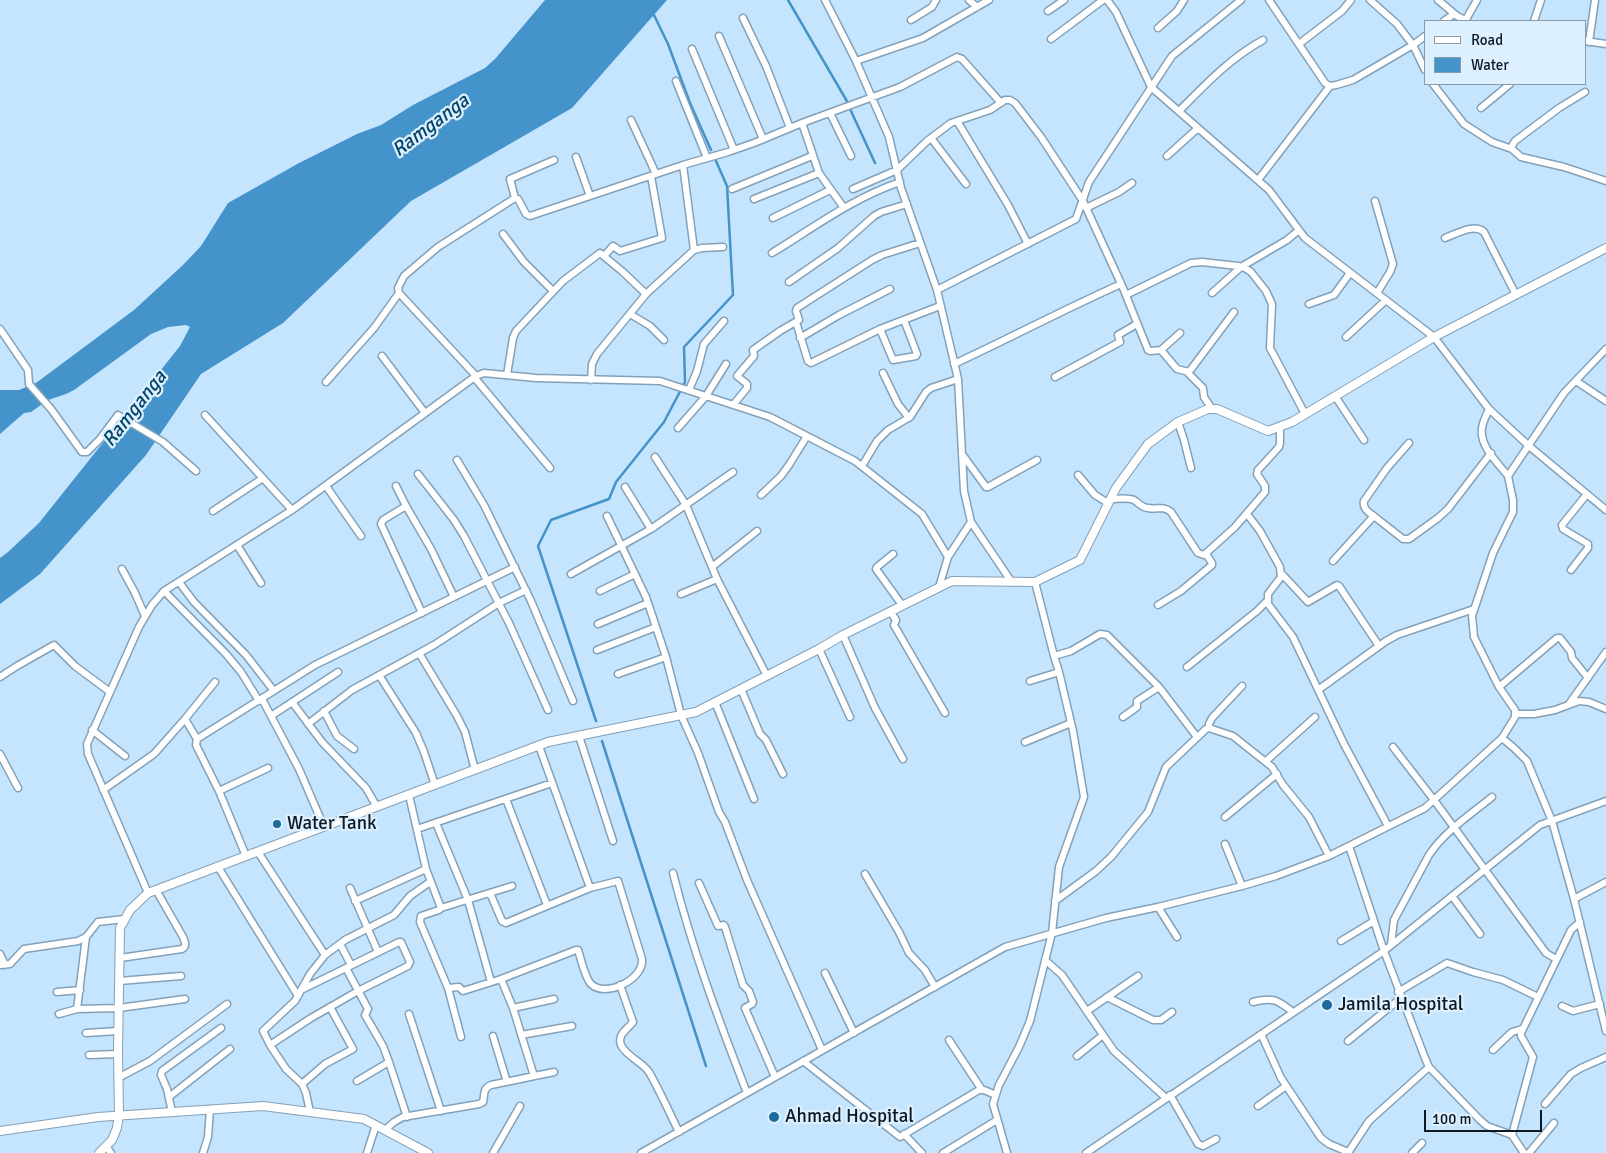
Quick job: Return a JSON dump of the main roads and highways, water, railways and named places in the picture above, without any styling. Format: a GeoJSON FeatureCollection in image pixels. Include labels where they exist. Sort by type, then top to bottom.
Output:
{"type":"FeatureCollection","features":[{"type":"Feature","properties":{"kind":"water","name":"Ramganga"},"geometry":{"type":"Polygon","coordinates":[[[545,0],[667,0],[572,108],[411,201],[283,323],[201,374],[146,455],[40,574],[0,604],[0,558],[39,523],[180,346],[190,327],[186,325],[168,327],[151,334],[74,390],[48,400],[31,412],[24,413],[0,434],[0,390],[19,390],[36,383],[134,310],[201,246],[228,203],[299,163],[357,134],[381,125],[413,105],[485,68],[495,59],[545,0]]]}},
{"type":"Feature","properties":{"kind":"waterway"},"geometry":{"type":"LineString","coordinates":[[788,0],[848,103]]}},
{"type":"Feature","properties":{"kind":"waterway"},"geometry":{"type":"LineString","coordinates":[[653,13],[668,44],[690,103],[711,150]]}},
{"type":"Feature","properties":{"kind":"waterway"},"geometry":{"type":"LineString","coordinates":[[851,111],[875,163]]}},
{"type":"Feature","properties":{"kind":"waterway"},"geometry":{"type":"LineString","coordinates":[[596,721],[538,546],[551,520],[609,499],[616,482],[664,422],[685,382],[684,347],[733,295],[727,186],[716,161]]}},
{"type":"Feature","properties":{"kind":"waterway"},"geometry":{"type":"LineString","coordinates":[[602,741],[706,1066]]}},
{"type":"Feature","properties":{"kind":"place","name":"Water Tank"},"geometry":{"type":"Point","coordinates":[277,824]}},
{"type":"Feature","properties":{"kind":"place","name":"Jamila Hospital"},"geometry":{"type":"Point","coordinates":[1327,1005]}},
{"type":"Feature","properties":{"kind":"place","name":"Ahmad Hospital"},"geometry":{"type":"Point","coordinates":[774,1117]}}]}
